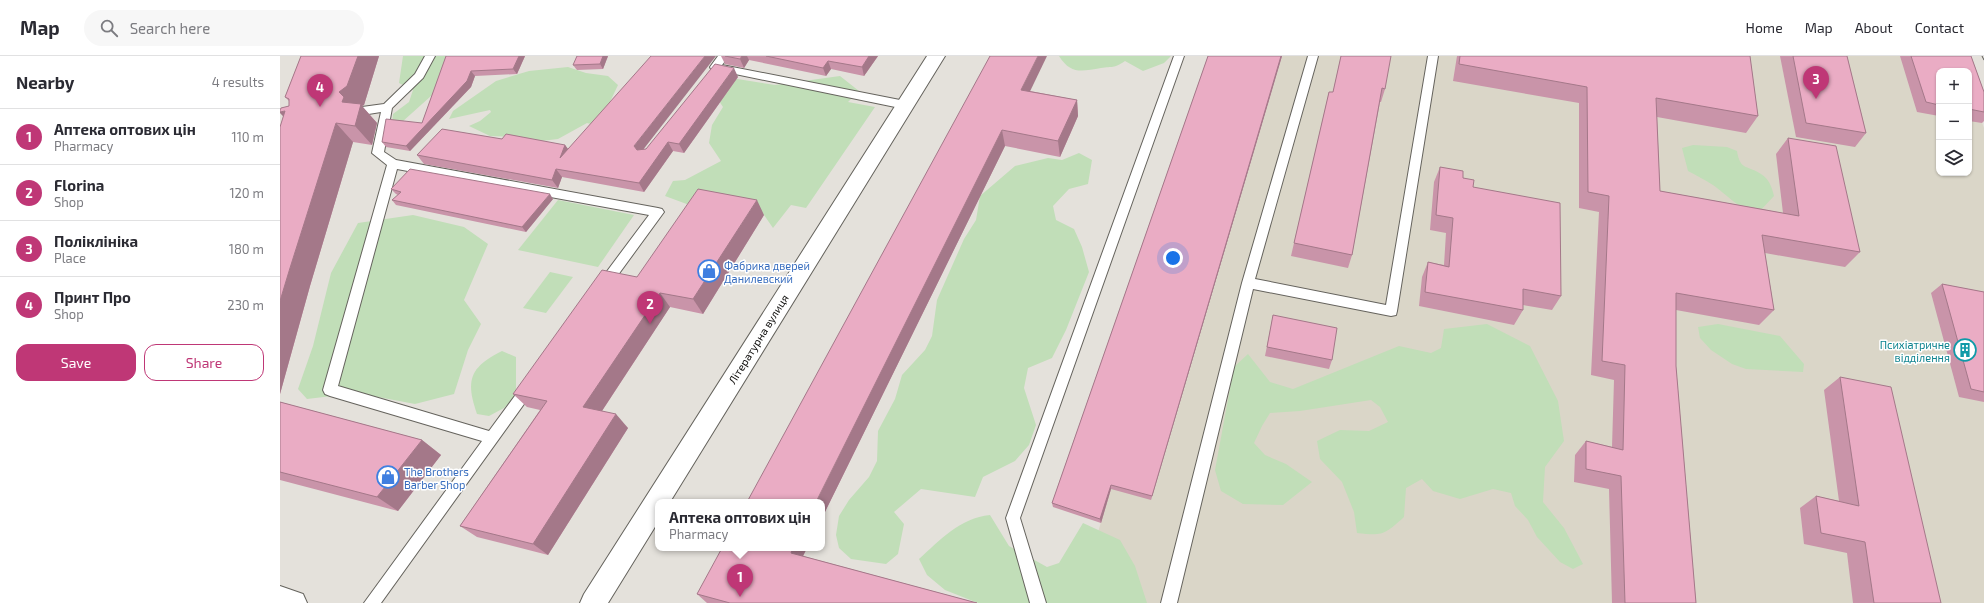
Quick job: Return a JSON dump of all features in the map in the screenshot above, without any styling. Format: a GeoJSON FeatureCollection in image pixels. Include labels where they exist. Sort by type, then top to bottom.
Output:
{"type":"FeatureCollection","features":[{"type":"Feature","properties":{"kind":"street","name":"Літературна вулиця"},"geometry":{"type":"LineString","coordinates":[[658,499],[936,56]]}},
{"type":"Feature","properties":{"kind":"street","name":"Літературна вулиця"},"geometry":{"type":"LineString","coordinates":[[593,603],[655,504]]}},
{"type":"Feature","properties":{"kind":"street"},"geometry":{"type":"LineString","coordinates":[[280,599],[294,603]]}},
{"type":"Feature","properties":{"kind":"lane"},"geometry":{"type":"LineString","coordinates":[[430,56],[419,76],[387,107],[378,153],[393,164],[658,212],[598,294]]}},
{"type":"Feature","properties":{"kind":"lane"},"geometry":{"type":"LineString","coordinates":[[724,56],[713,70],[905,105]]}},
{"type":"Feature","properties":{"kind":"lane"},"geometry":{"type":"LineString","coordinates":[[1038,603],[1013,518],[1179,56]]}},
{"type":"Feature","properties":{"kind":"lane"},"geometry":{"type":"LineString","coordinates":[[1169,603],[1248,283],[1313,56]]}},
{"type":"Feature","properties":{"kind":"lane"},"geometry":{"type":"LineString","coordinates":[[1248,283],[1391,311],[1433,56]]}},
{"type":"Feature","properties":{"kind":"lane"},"geometry":{"type":"LineString","coordinates":[[362,111],[387,107]]}},
{"type":"Feature","properties":{"kind":"lane"},"geometry":{"type":"LineString","coordinates":[[393,164],[330,390],[492,438]]}},
{"type":"Feature","properties":{"kind":"lane"},"geometry":{"type":"LineString","coordinates":[[372,603],[538,375]]}},
{"type":"Feature","properties":{"kind":"shaded area"},"geometry":{"type":"Polygon","coordinates":[[[1248,56],[1958,56],[1943,68],[1936,68],[1936,176],[1972,176],[1972,94],[1984,128],[1984,603],[1078,603],[1106,504],[1248,56]]]}},
{"type":"Feature","properties":{"kind":"green space"},"geometry":{"type":"Polygon","coordinates":[[[403,56],[446,56],[441,87],[402,122],[392,124],[393,114],[409,102],[413,90],[399,83],[403,56]]]}},
{"type":"Feature","properties":{"kind":"green space"},"geometry":{"type":"Polygon","coordinates":[[[1059,56],[1171,56],[1164,63],[1143,71],[1125,61],[1113,67],[1083,71],[1073,69],[1068,66],[1059,56]]]}},
{"type":"Feature","properties":{"kind":"green space"},"geometry":{"type":"Polygon","coordinates":[[[568,67],[586,73],[608,76],[618,85],[608,106],[606,128],[587,123],[558,139],[541,141],[522,137],[490,136],[469,126],[480,121],[491,112],[490,110],[449,119],[453,111],[496,81],[529,71],[568,67]]]}},
{"type":"Feature","properties":{"kind":"green space"},"geometry":{"type":"Polygon","coordinates":[[[840,76],[859,91],[848,102],[875,107],[806,208],[791,205],[773,228],[764,215],[692,206],[665,196],[673,181],[685,180],[721,161],[709,143],[712,125],[723,107],[709,86],[725,77],[775,85],[840,76]]]}},
{"type":"Feature","properties":{"kind":"green space"},"geometry":{"type":"Polygon","coordinates":[[[1693,145],[1727,147],[1737,151],[1742,165],[1756,171],[1766,178],[1771,186],[1774,196],[1758,213],[1752,212],[1740,206],[1713,185],[1688,171],[1682,148],[1693,145]]]}},
{"type":"Feature","properties":{"kind":"green space"},"geometry":{"type":"Polygon","coordinates":[[[1079,153],[1092,160],[1088,184],[1069,189],[1053,206],[1056,220],[1074,229],[1082,247],[1089,272],[1066,330],[1052,358],[1028,368],[1024,388],[1036,425],[1029,445],[1015,461],[983,477],[975,497],[921,489],[894,512],[904,524],[898,554],[886,564],[851,559],[839,548],[836,535],[839,516],[849,500],[869,477],[877,461],[878,431],[895,399],[902,375],[925,350],[932,336],[937,300],[964,239],[976,220],[980,196],[1015,166],[1048,158],[1062,160],[1079,153]]]}},
{"type":"Feature","properties":{"kind":"green space"},"geometry":{"type":"Polygon","coordinates":[[[558,200],[634,215],[598,267],[518,250],[558,200]]]}},
{"type":"Feature","properties":{"kind":"green space"},"geometry":{"type":"Polygon","coordinates":[[[413,215],[464,227],[488,244],[464,300],[481,324],[468,350],[454,394],[415,404],[357,393],[307,399],[298,389],[313,346],[331,273],[358,223],[413,215]]]}},
{"type":"Feature","properties":{"kind":"green space"},"geometry":{"type":"Polygon","coordinates":[[[550,272],[573,277],[546,313],[523,308],[550,272]]]}},
{"type":"Feature","properties":{"kind":"green space"},"geometry":{"type":"Polygon","coordinates":[[[1487,324],[1530,346],[1558,401],[1564,441],[1545,467],[1543,502],[1564,528],[1583,564],[1573,569],[1560,562],[1537,537],[1528,520],[1515,506],[1511,493],[1493,489],[1460,499],[1433,491],[1422,479],[1406,488],[1404,517],[1392,528],[1378,534],[1357,533],[1354,512],[1342,482],[1320,459],[1317,441],[1340,430],[1369,431],[1388,422],[1380,407],[1371,400],[1300,411],[1270,413],[1254,443],[1265,455],[1286,464],[1312,482],[1283,505],[1243,504],[1221,491],[1215,470],[1234,367],[1248,354],[1270,382],[1293,389],[1399,346],[1431,353],[1441,348],[1444,329],[1487,324]]]}},
{"type":"Feature","properties":{"kind":"green space"},"geometry":{"type":"Polygon","coordinates":[[[1718,324],[1780,336],[1804,364],[1803,372],[1746,369],[1732,364],[1711,350],[1700,338],[1698,327],[1718,324]]]}},
{"type":"Feature","properties":{"kind":"green space"},"geometry":{"type":"Polygon","coordinates":[[[502,351],[516,357],[516,395],[504,408],[489,416],[477,414],[471,392],[473,376],[483,363],[502,351]]]}},
{"type":"Feature","properties":{"kind":"green space"},"geometry":{"type":"Polygon","coordinates":[[[990,515],[1009,546],[1047,567],[1059,563],[1083,523],[1120,540],[1135,566],[1147,603],[978,603],[945,590],[927,575],[919,559],[960,525],[969,520],[990,515]]]}},
{"type":"Feature","properties":{"kind":"building"},"geometry":{"type":"Polygon","coordinates":[[[301,56],[358,56],[347,86],[339,92],[344,97],[342,102],[361,104],[355,126],[336,123],[280,301],[280,127],[285,111],[280,112],[280,110],[281,108],[289,106],[289,99],[285,97],[301,56]]]}},
{"type":"Feature","properties":{"kind":"building"},"geometry":{"type":"Polygon","coordinates":[[[446,56],[519,56],[513,69],[471,71],[467,81],[406,146],[382,142],[386,119],[422,123],[446,56]]]}},
{"type":"Feature","properties":{"kind":"building"},"geometry":{"type":"Polygon","coordinates":[[[577,56],[603,56],[600,64],[573,65],[577,56]]]}},
{"type":"Feature","properties":{"kind":"building"},"geometry":{"type":"Polygon","coordinates":[[[651,56],[705,56],[634,146],[637,150],[646,149],[715,64],[734,68],[679,144],[668,142],[639,183],[556,169],[552,180],[417,155],[442,129],[502,139],[506,134],[565,145],[560,158],[651,56]]]}},
{"type":"Feature","properties":{"kind":"building"},"geometry":{"type":"Polygon","coordinates":[[[725,56],[742,56],[740,59],[725,56]]]}},
{"type":"Feature","properties":{"kind":"building"},"geometry":{"type":"Polygon","coordinates":[[[766,56],[869,56],[862,67],[828,61],[823,68],[766,56]]]}},
{"type":"Feature","properties":{"kind":"building"},"geometry":{"type":"Polygon","coordinates":[[[990,56],[1038,56],[1021,90],[1077,100],[1058,141],[1002,130],[818,499],[749,499],[990,56]]]}},
{"type":"Feature","properties":{"kind":"building"},"geometry":{"type":"Polygon","coordinates":[[[1208,56],[1281,56],[1152,496],[1111,485],[1100,519],[1052,503],[1208,56]]]}},
{"type":"Feature","properties":{"kind":"building"},"geometry":{"type":"Polygon","coordinates":[[[1341,56],[1391,56],[1385,89],[1382,88],[1352,255],[1294,243],[1329,92],[1333,92],[1341,56]]]}},
{"type":"Feature","properties":{"kind":"building"},"geometry":{"type":"Polygon","coordinates":[[[1460,56],[1750,56],[1758,116],[1656,98],[1660,191],[1799,216],[1788,138],[1836,146],[1860,252],[1762,235],[1774,310],[1676,293],[1676,366],[1696,603],[1625,603],[1621,476],[1586,469],[1586,441],[1623,450],[1625,365],[1602,361],[1609,196],[1588,192],[1587,87],[1459,64],[1460,56]]]}},
{"type":"Feature","properties":{"kind":"building"},"geometry":{"type":"Polygon","coordinates":[[[1793,56],[1847,56],[1866,133],[1806,123],[1793,56]]]}},
{"type":"Feature","properties":{"kind":"building"},"geometry":{"type":"Polygon","coordinates":[[[1911,56],[1971,56],[1984,92],[1984,112],[1972,110],[1972,68],[1936,68],[1936,104],[1926,102],[1911,56]]]}},
{"type":"Feature","properties":{"kind":"building"},"geometry":{"type":"Polygon","coordinates":[[[1440,167],[1463,171],[1463,178],[1474,180],[1473,187],[1560,203],[1561,296],[1523,289],[1523,310],[1425,292],[1428,262],[1449,267],[1453,218],[1436,215],[1440,167]]]}},
{"type":"Feature","properties":{"kind":"building"},"geometry":{"type":"Polygon","coordinates":[[[410,169],[550,194],[522,227],[392,200],[401,192],[391,189],[410,169]]]}},
{"type":"Feature","properties":{"kind":"building"},"geometry":{"type":"Polygon","coordinates":[[[698,189],[757,200],[693,299],[660,293],[583,407],[616,414],[533,544],[460,526],[547,401],[513,394],[602,270],[637,277],[698,189]]]}},
{"type":"Feature","properties":{"kind":"building"},"geometry":{"type":"Polygon","coordinates":[[[1942,284],[1984,292],[1984,392],[1971,389],[1942,284]]]}},
{"type":"Feature","properties":{"kind":"building"},"geometry":{"type":"Polygon","coordinates":[[[1273,315],[1337,328],[1332,360],[1267,347],[1273,315]]]}},
{"type":"Feature","properties":{"kind":"building"},"geometry":{"type":"Polygon","coordinates":[[[1840,377],[1891,387],[1941,603],[1874,603],[1865,542],[1821,533],[1816,496],[1859,506],[1840,377]]]}},
{"type":"Feature","properties":{"kind":"building"},"geometry":{"type":"Polygon","coordinates":[[[280,402],[422,440],[377,497],[280,472],[280,402]]]}},
{"type":"Feature","properties":{"kind":"building"},"geometry":{"type":"Polygon","coordinates":[[[720,551],[792,551],[791,553],[977,603],[730,603],[697,594],[720,551]]]}},
{"type":"Feature","properties":{"kind":"tram line"},"geometry":{"type":"LineString","coordinates":[[1982,56],[1984,60]]}},
{"type":"Feature","properties":{"kind":"place","name":"Поліклініка"},"geometry":{"type":"Point","coordinates":[1816,99]}},
{"type":"Feature","properties":{"kind":"place","name":"Принт Про"},"geometry":{"type":"Point","coordinates":[320,107]}},
{"type":"Feature","properties":{"kind":"place","name":"Фабрика дверей Данилевский"},"geometry":{"type":"Point","coordinates":[709,271]}},
{"type":"Feature","properties":{"kind":"place","name":"Florina"},"geometry":{"type":"Point","coordinates":[650,324]}},
{"type":"Feature","properties":{"kind":"place","name":"Психіатричне відділення"},"geometry":{"type":"Point","coordinates":[1965,350]}},
{"type":"Feature","properties":{"kind":"place","name":"The Brothers Barber Shop"},"geometry":{"type":"Point","coordinates":[388,477]}},
{"type":"Feature","properties":{"kind":"place","name":"Аптека оптових цін"},"geometry":{"type":"Point","coordinates":[740,597]}}]}
